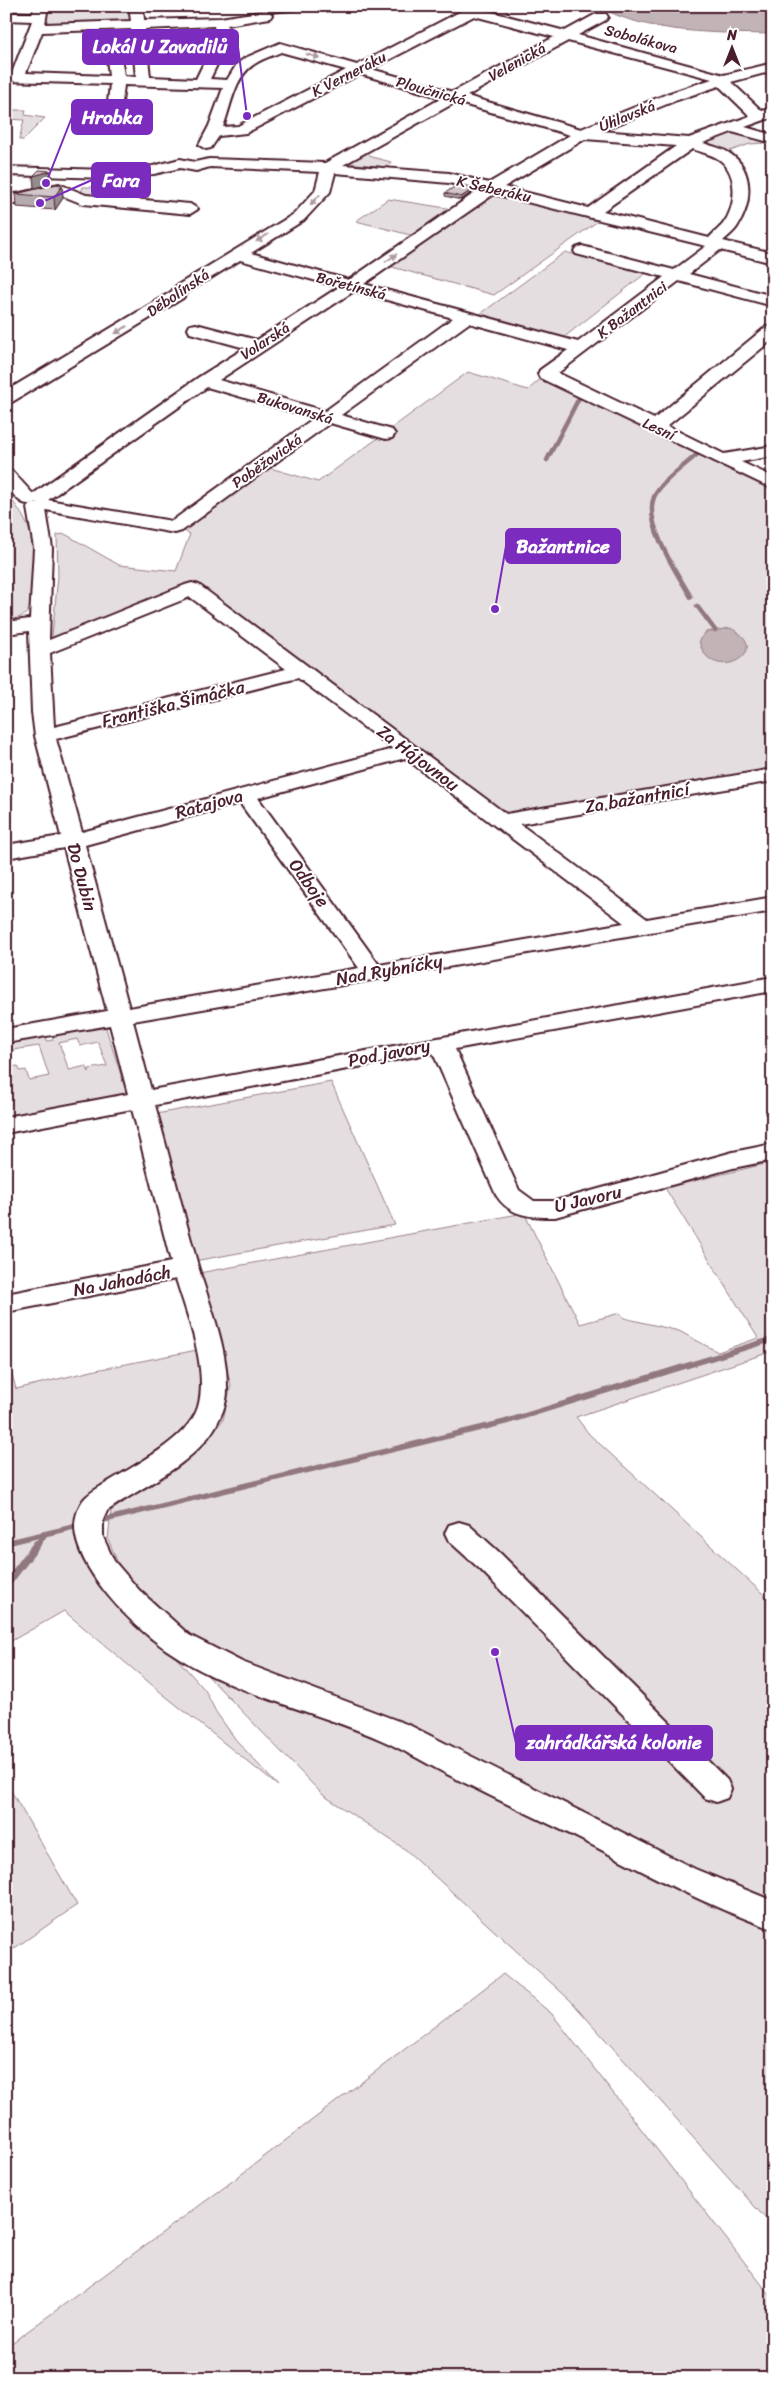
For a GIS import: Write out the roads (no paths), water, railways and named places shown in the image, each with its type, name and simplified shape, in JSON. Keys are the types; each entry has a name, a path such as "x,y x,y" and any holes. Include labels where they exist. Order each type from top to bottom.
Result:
{"street":[{"path":"136,6 143,81"},
{"path":"6,16 137,25 220,22 294,6"},
{"name":"Sobolákova","path":"477,9 565,36 717,76 766,114"},
{"name":"K Verneráku","path":"214,132 241,130 477,9"},
{"path":"203,159 232,84 242,66 280,47 279,28 272,10"},
{"path":"39,17 12,78 232,84"},
{"name":"Velenická","path":"329,168 452,97 601,17"},
{"path":"201,83 223,38 220,22"},
{"name":"Ploučnická","path":"280,47 582,134 690,143"},
{"path":"113,50 117,80 113,120"},
{"name":"Úhlavská","path":"492,188 582,134 672,97 722,80 773,67"},
{"path":"591,213 690,143 766,114"},
{"path":"731,127 756,136 773,139"},
{"name":"K Bažantnici","path":"546,374 713,248 716,240 730,226 740,205 741,181 734,166 724,156 690,143"},
{"name":"K Šeberáku","path":"6,171 88,175 154,170 180,163 196,167 203,159 426,175 492,188 773,258"},
{"name":"Děbolínská","path":"6,398 80,352 102,342 136,321 237,254 299,217 322,192 329,168"},
{"name":"Volarská","path":"38,502 205,381 351,285 492,188"},
{"path":"6,213 11,198 59,189 83,199 190,209"},
{"path":"582,251 773,301"},
{"name":"Bořetínská","path":"237,254 580,348"},
{"name":"Poběžovická","path":"38,502 175,527 466,317"},
{"path":"196,329 258,346"},
{"path":"655,427 773,330"},
{"name":"Lesní","path":"546,374 773,484"},
{"name":"Bukovanská","path":"205,381 386,434"},
{"path":"724,459 773,451"},
{"path":"6,475 38,502"},
{"name":"Do Dubin","path":"38,502 42,548 39,624 42,712 45,736 143,1100"},
{"name":"Za Hájovnou","path":"41,650 192,589 644,927"},
{"path":"6,628 39,624"},
{"name":"Františka Šimáčka","path":"45,736 300,671"},
{"name":"Ratajova","path":"6,852 73,841 409,751"},
{"name":"Za bažantnicí","path":"501,821 773,775"},
{"name":"Odboje","path":"245,795 373,972"},
{"name":"Nad Rybníčky","path":"6,1036 773,904"},
{"name":"Pod javory","path":"6,1125 773,984"},
{"name":"U Javoru","path":"440,1044 509,1195 530,1209 555,1210 733,1160 773,1152"},
{"name":"Na Jahodách","path":"6,1303 185,1268 143,1100"},
{"path":"185,1268 207,1343 215,1383 211,1408 199,1428 186,1443 95,1505 89,1524 95,1555 110,1578 129,1600 177,1642 248,1678 339,1710 398,1735 685,1879 730,1900 773,1915"},
{"path":"459,1533 492,1562 716,1789"}],"waterway":[{"path":"547,460 580,396"},
{"path":"691,597 657,534 652,508 654,497 662,485 701,451"},
{"path":"697,606 715,630"},
{"path":"96,1522 505,1422 773,1339"},
{"path":"6,1543 82,1525"},
{"path":"36,1546 45,1534"},
{"path":"6,1585 37,1544"}],"place":[{"name":"Lokál U Zavadilů","path":"247,116"},
{"name":"Hrobka","path":"46,183"},
{"name":"Fara","path":"40,203"},
{"name":"Bažantnice","path":"495,609"},
{"name":"zahrádkářská kolonie","path":"495,1652"}]}
